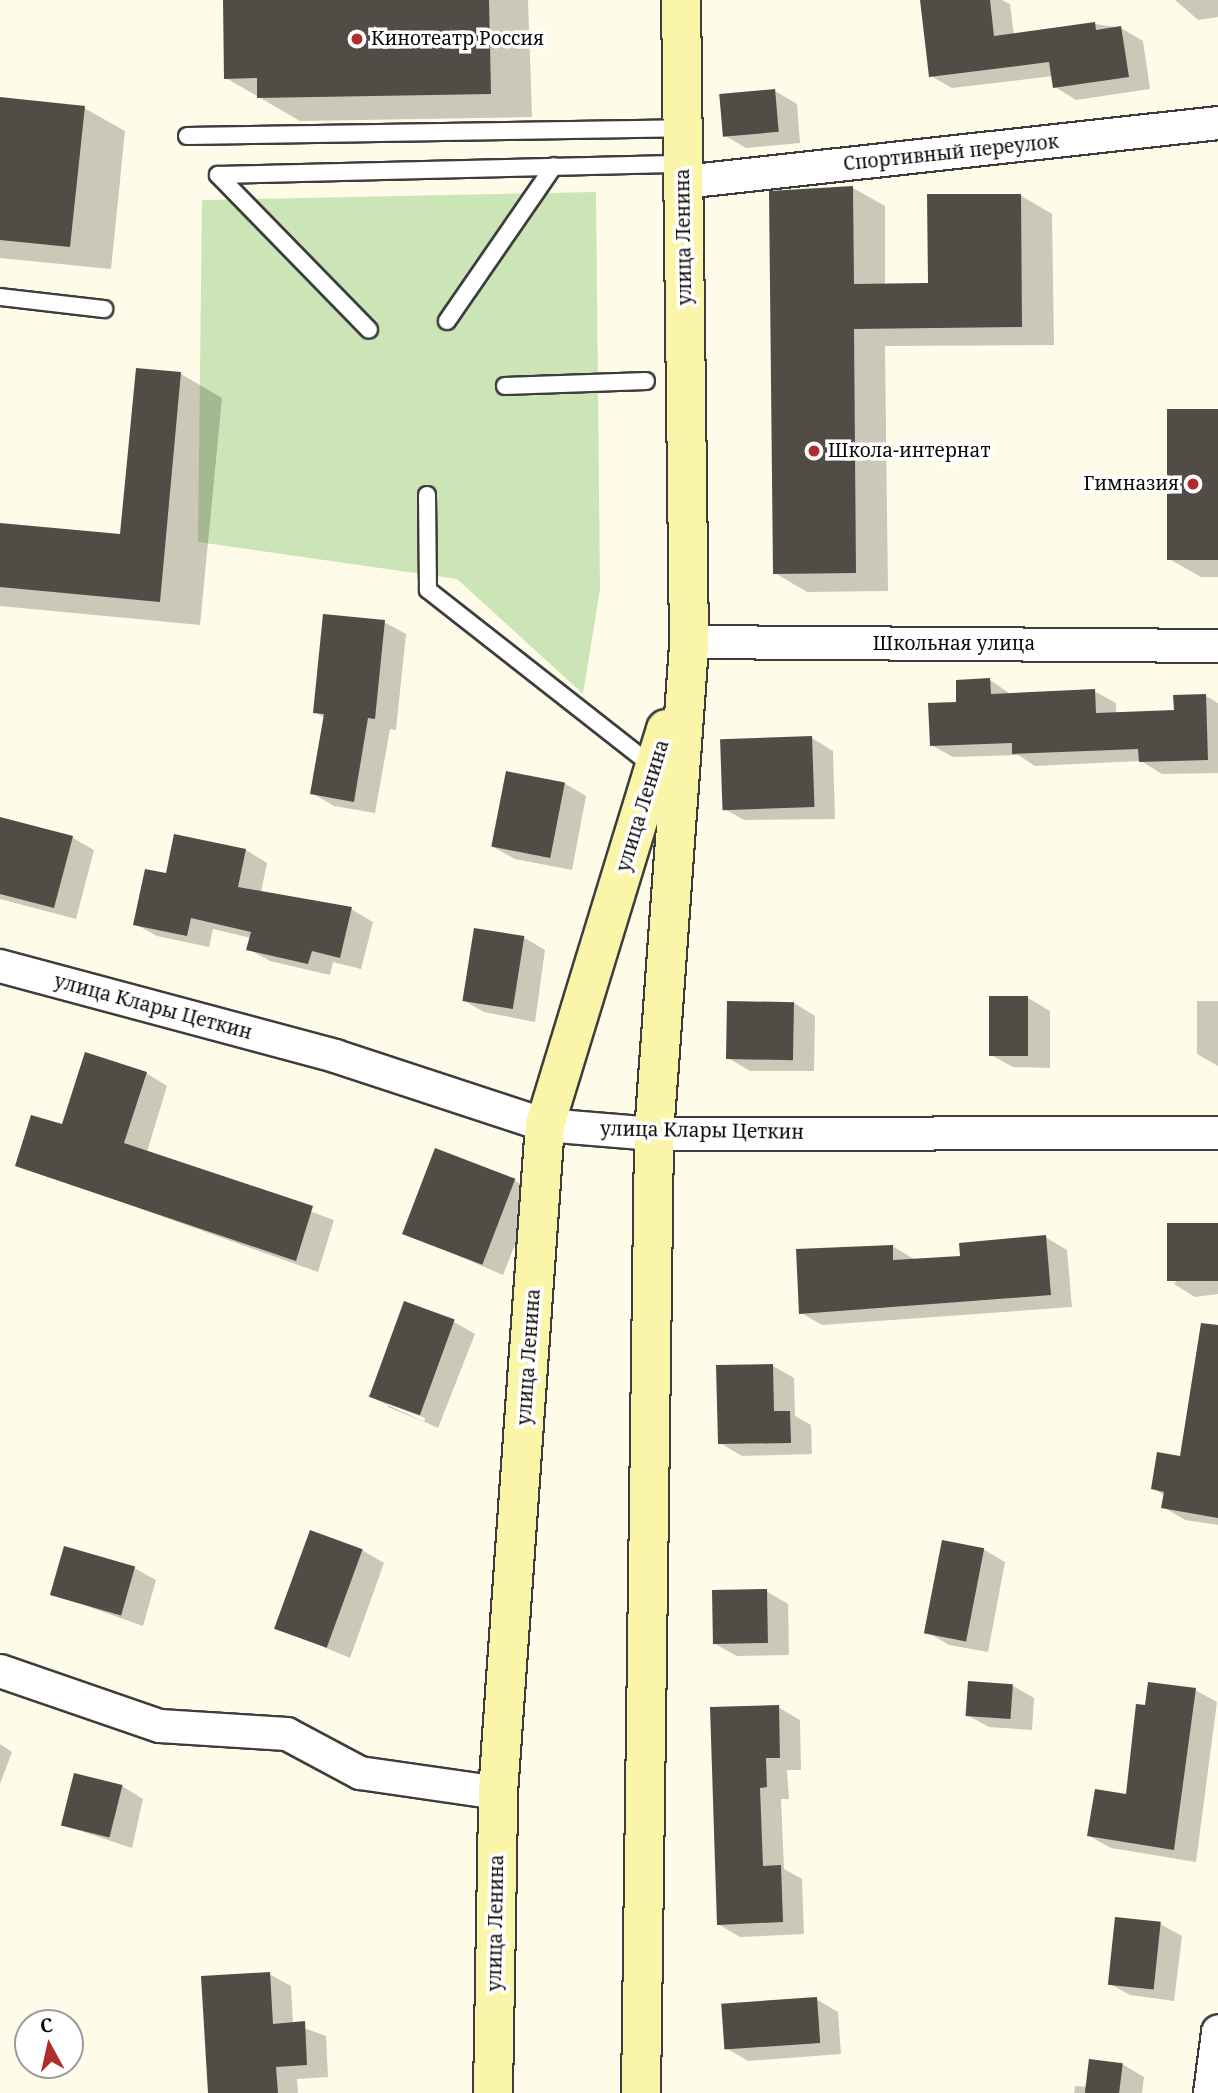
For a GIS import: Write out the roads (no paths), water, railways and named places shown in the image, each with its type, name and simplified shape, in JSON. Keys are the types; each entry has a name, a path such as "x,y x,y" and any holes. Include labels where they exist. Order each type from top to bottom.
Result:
{"main road":[{"name":"улица Ленина","path":"641,2093 654,1134 689,642 681,0"},
{"name":"улица Ленина","path":"493,2093 498,1793 545,1125 656,768 689,642"}],"street":[{"name":"Спортивный переулок","path":"683,158 1218,123"},
{"name":"Школьная улица","path":"689,642 1218,646"},
{"name":"улица Клары Цеткин","path":"0,966 335,1056 545,1125 654,1134 1218,1133"},
{"path":"0,1671 160,1726 287,1734 360,1773 498,1793"},
{"path":"1210,2093 1218,2032"}],"lane":[{"path":"187,136 683,158"},
{"path":"369,330 218,175 554,166 683,158"},
{"path":"447,321 554,166"},
{"path":"0,297 104,309"},
{"path":"505,386 646,381"},
{"path":"427,495 428,590 656,768"}],"place":[{"name":"Кинотеатр Россия","path":"357,39"},
{"name":"Школа-интернат","path":"814,451"},
{"name":"Гимназия","path":"1193,484"}]}
